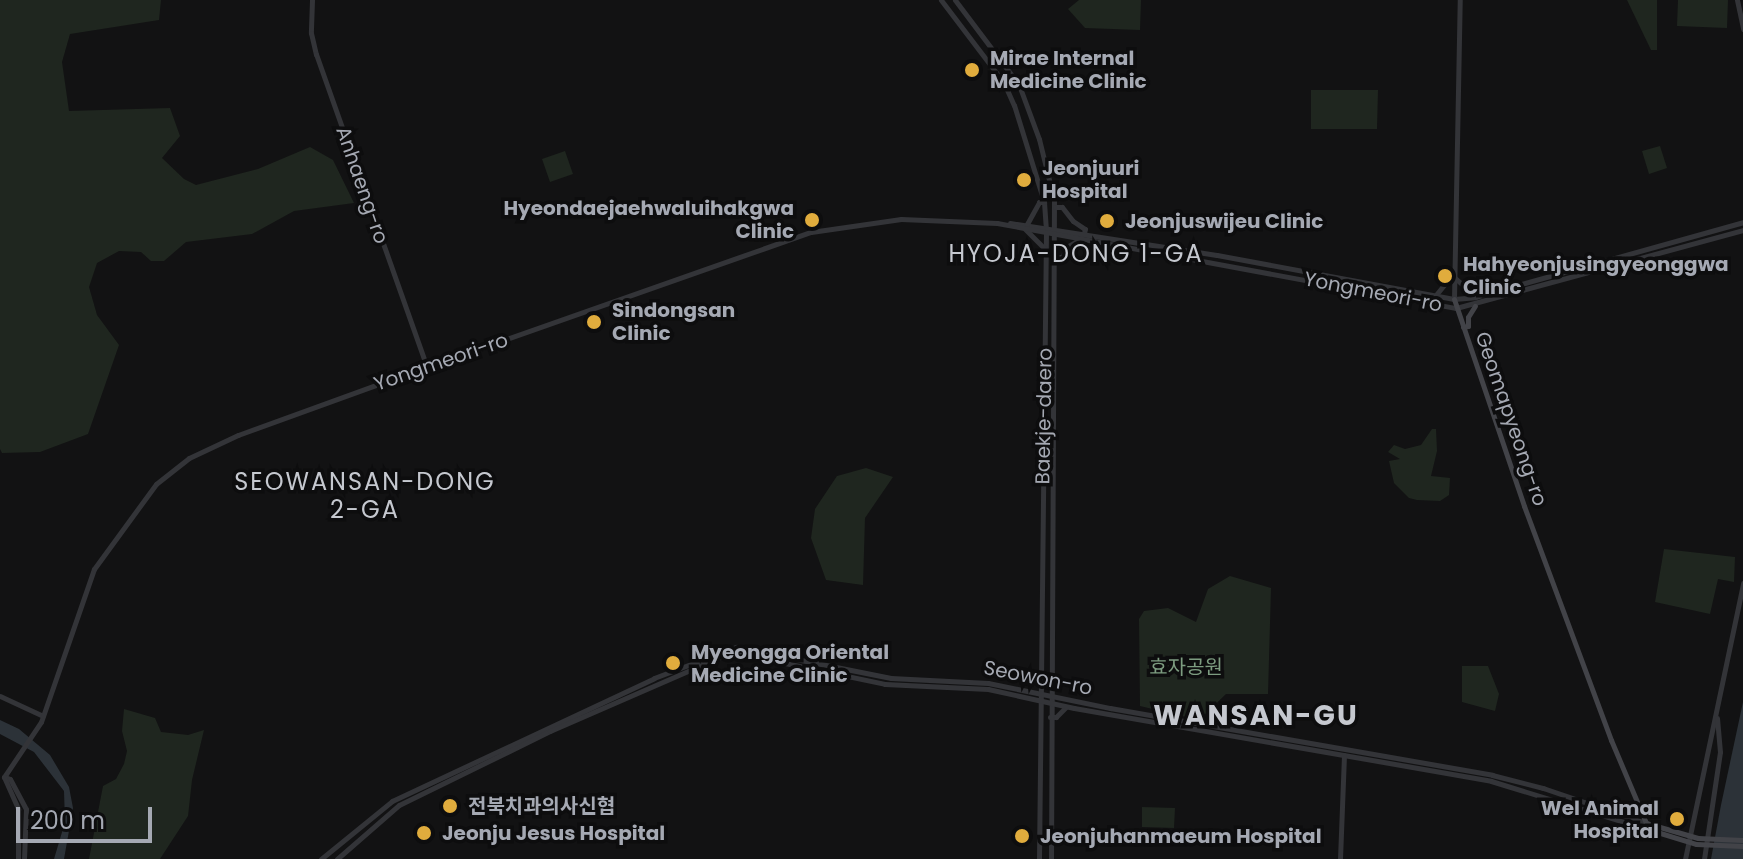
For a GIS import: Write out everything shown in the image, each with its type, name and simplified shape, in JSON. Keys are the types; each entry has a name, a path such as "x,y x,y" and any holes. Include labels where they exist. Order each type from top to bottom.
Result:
{"main road":[{"name":"Geomapyeong-ro","path":"1454,299 1524,506 1645,825"},
{"path":"1463,327 1468,326 1468,317 1475,306"},
{"name":"Seowon-ro","path":"1645,825 1694,841 1743,846"},
{"name":"Seowon-ro","path":"1694,841 1743,840"}],"street":[{"name":"Anhaeng-ro","path":"312,0 313,44 427,368"},
{"name":"Baekje-daero","path":"941,0 1010,95 1036,168 1044,202 1039,859"},
{"name":"Baekje-daero","path":"955,0 1019,85 1039,139 1055,207 1051,859"},
{"name":"Geomapyeong-ro","path":"1454,299 1460,0"},
{"path":"1737,0 1743,29"},
{"path":"1044,202 1039,202 1026,226 1046,250"},
{"path":"1055,207 1062,207 1085,229 1082,236 1065,248 1063,257 1057,257"},
{"name":"Yongmeori-ro","path":"4,777 41,722 94,569 156,484 189,458 238,435 811,232 901,219 1026,226 1456,308 1475,306 1743,230"},
{"name":"Yongmeori-ro","path":"1082,236 1454,299 1475,297 1743,222"},
{"path":"1635,260 1635,265 1641,263 1653,270"},
{"path":"1435,296 1449,279 1455,278 1475,297"},
{"path":"1685,859 1694,841 1715,716 1743,583"},
{"name":"Seowon-ro","path":"321,859 392,801 546,727 725,648 751,648 891,678 984,682 1040,697 1050,704 1518,786 1645,825"},
{"name":"Seowon-ro","path":"337,859 399,805 550,731 732,652 885,684 988,689 1050,696 1492,775 1645,825"},
{"path":"0,696 41,722"},
{"path":"1050,717 1056,717 1066,707"},
{"path":"1704,859 1720,752 1715,716"},
{"path":"1340,859 1344,755"},
{"path":"4,777 19,817 21,859"},
{"path":"4,777 14,786 26,809 21,859"},
{"path":"0,791 11,793"},
{"path":"1628,817 1637,807"}],"green space":[{"path":"0,0 161,0 159,20 70,34 62,62 69,111 170,108 180,136 162,158 184,179 196,185 258,169 310,147 333,160 354,203 294,211 252,234 186,242 164,261 151,261 141,252 119,251 97,263 89,287 97,315 119,345 88,434 40,452 2,453 0,449"},
{"path":"1079,0 1141,0 1140,30 1085,28 1068,9"},
{"path":"1627,0 1657,0 1657,50 1651,50"},
{"path":"1678,0 1728,0 1727,28 1677,26"},
{"path":"1311,90 1378,90 1377,129 1311,129"},
{"path":"1660,146 1667,168 1649,174 1642,151"},
{"path":"565,151 573,174 550,182 542,159"},
{"path":"1432,429 1436,429 1437,451 1431,476 1450,478 1449,495 1440,501 1409,498 1394,483 1389,461 1400,459 1388,452 1394,445 1405,449 1421,445"},
{"path":"866,468 893,477 865,518 863,585 826,580 811,538 815,509 837,476"},
{"path":"1664,549 1735,557 1734,582 1718,579 1710,614 1655,602"},
{"name":"효자공원","path":"1230,576 1271,588 1268,694 1226,694 1199,720 1140,706 1139,619 1144,611 1168,608 1196,622 1208,589"},
{"path":"1462,666 1488,666 1499,694 1495,711 1462,702"},
{"path":"124,709 155,718 161,732 188,735 204,730 192,780 188,816 160,859 89,859 103,786 116,779 124,764 127,751 122,731"},
{"path":"1142,807 1175,808 1174,828 1142,827"}],"shaded area":[{"path":"1743,702 1743,859 1711,859 1721,805"},
{"path":"0,720 19,729 50,755 69,787 73,808 64,859 54,859 65,822 64,791 34,752 0,734"}],"place":[{"name":"Mirae Internal Medicine Clinic","path":"972,70"},
{"name":"Jeonjuuri Hospital","path":"1024,180"},
{"name":"Hyeondaejaehwaluihakgwa Clinic","path":"812,220"},
{"name":"Jeonjuswijeu Clinic","path":"1107,221"},
{"name":"Hahyeonjusingyeonggwa Clinic","path":"1445,276"},
{"name":"Sindongsan Clinic","path":"594,322"},
{"name":"Myeongga Oriental Medicine Clinic","path":"673,663"},
{"name":"전북치과의사신협","path":"450,806"},
{"name":"Wel Animal Hospital","path":"1677,819"},
{"name":"Jeonju Jesus Hospital","path":"424,833"},
{"name":"Jeonjuhanmaeum Hospital","path":"1022,836"}],"district":[{"name":"HYOJA-DONG 1-GA","path":"1076,254"},
{"name":"SEOWANSAN-DONG 2-GA","path":"365,496"},
{"name":"WANSAN-GU","path":"1256,716"}]}
